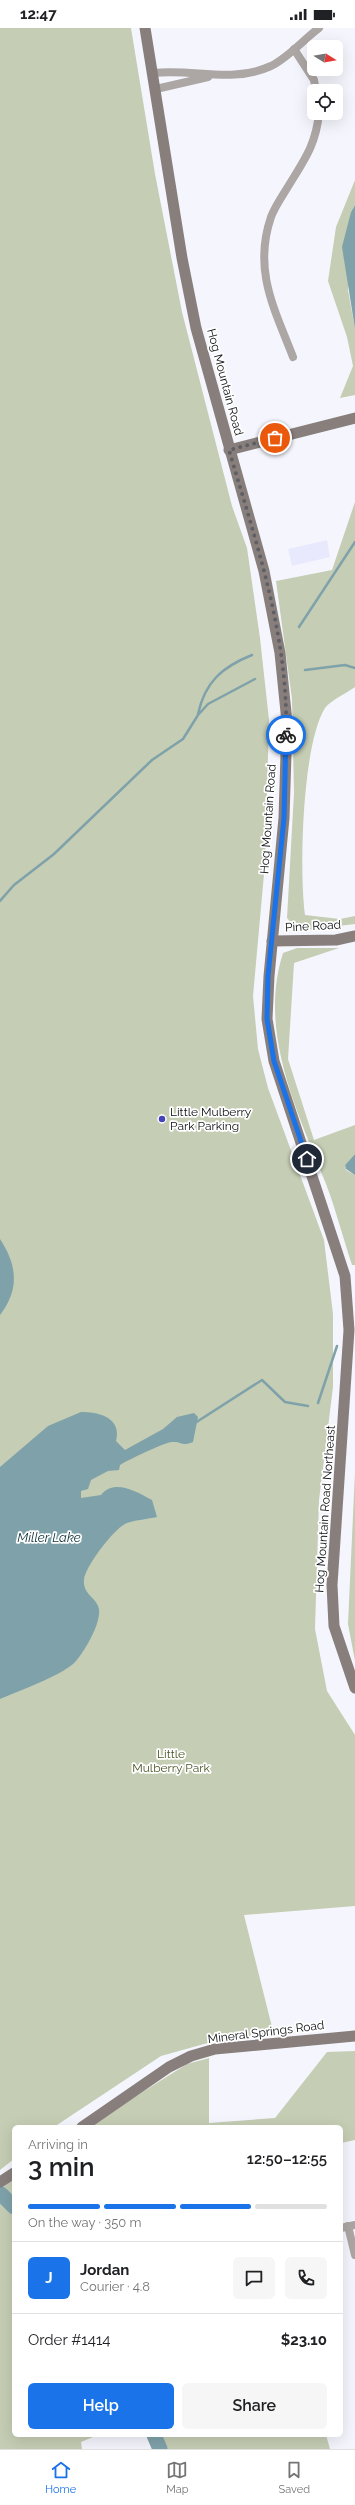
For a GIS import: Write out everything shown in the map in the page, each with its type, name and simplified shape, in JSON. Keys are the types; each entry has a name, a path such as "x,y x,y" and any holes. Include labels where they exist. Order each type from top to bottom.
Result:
{"street":[{"name":"Hog Mountain Road","path":"145,28 154,73 184,270 196,328 273,610 280,653 286,722 284,818 272,941 267,1019 274,1061 345,1276 349,1330 348,1352"},
{"path":"156,90 211,76 249,74 272,65 294,50 319,28"},
{"path":"294,50 314,80 315,84"},
{"path":"154,73 184,71 211,76"},
{"path":"292,357 269,295 263,270 264,243 271,215 312,150 318,120"},
{"path":"229,450 355,418"},
{"name":"Pine Road","path":"272,941 336,940 355,936"},
{"name":"Hog Mountain Road Northeast","path":"348,1352 332,1585 334,1626 355,1688"},
{"name":"Mineral Springs Road","path":"85,2125 169,2067 190,2056 215,2049 355,2036"},
{"path":"0,2182 12,2174"},
{"path":"348,2226 355,2255"}],"shaded area":[{"path":"327,540 330,557 292,566 288,549"}],"green space":[{"name":"Little Mulberry Park","path":"0,28 131,28 155,174 182,312 232,506 247,548 260,638 269,720 265,863 253,996 258,1049 268,1088 324,1240 333,1314 333,1387 319,1500 315,1629 327,1691 355,1735 355,1906 244,1915 274,2035 229,2037 161,2056 57,2125 12,2125 12,2161 0,2170"},
{"path":"355,180 355,205 351,212 348,290 355,329 355,395 340,398 353,366 347,337 328,281 336,227"},
{"path":"355,502 355,687 335,699 325,708 317,726 311,750 307,778 304,809 302,869 305,915 340,919 355,916 355,924 298,931 287,918 294,793 292,699 276,581 332,570"},
{"path":"297,948 339,948 294,963 288,1059 314,1140 355,1125 355,1154 345,1165 346,1170 355,1175 355,1265 352,1265 330,1194 293,1099 284,1070 278,1041 275,1012 276,983 283,953"},
{"path":"355,1472 355,1661 348,1624"},
{"path":"355,2051 355,2140 343,2143 343,2125 90,2125 187,2064 209,2058 209,2123 275,2118 327,2052"},
{"path":"12,2180 12,2437 93,2437 81,2442 82,2449 0,2449 0,2189"},
{"path":"147,2437 327,2437 330,2449 152,2449"}],"water":[{"path":"355,205 355,329 342,247 351,212"},
{"path":"355,1154 355,1175 346,1169 345,1165"},
{"path":"0,1239 10,1258 14,1277 11,1296 0,1315"},
{"name":"Miller Lake","path":"81,1412 102,1415 113,1422 117,1433 116,1441 125,1450 163,1429 177,1417 194,1413 198,1417 193,1442 184,1444 172,1442 154,1448 120,1465 119,1470 108,1471 91,1480 88,1489 81,1491 81,1498 101,1495 112,1487 133,1490 152,1500 157,1517 127,1523 122,1526 101,1548 85,1574 85,1589 98,1606 99,1612 93,1635 76,1661 62,1672 0,1699 0,1467 48,1426"}],"waterway":[{"path":"299,627 355,542"},
{"path":"198,714 205,693 216,677 232,665 252,655"},
{"path":"305,670 345,665 355,668"},
{"path":"0,901 14,885 54,854 152,760 183,739 198,715 208,704 255,679"},
{"path":"318,1403 337,1346"},
{"path":"195,1423 262,1380 285,1402 308,1406"},
{"path":"1,2194 12,2205"},
{"path":"155,2437 160,2449"}],"way so far":[{"path":"275,438 229,450 264,571 273,610 280,653 286,735"}],"place":[{"name":"Little Mulberry Park Parking","path":"162,1119"}],"route":[{"path":"286,735 284,818 268,976 267,1019 274,1061 307,1159"}]}
